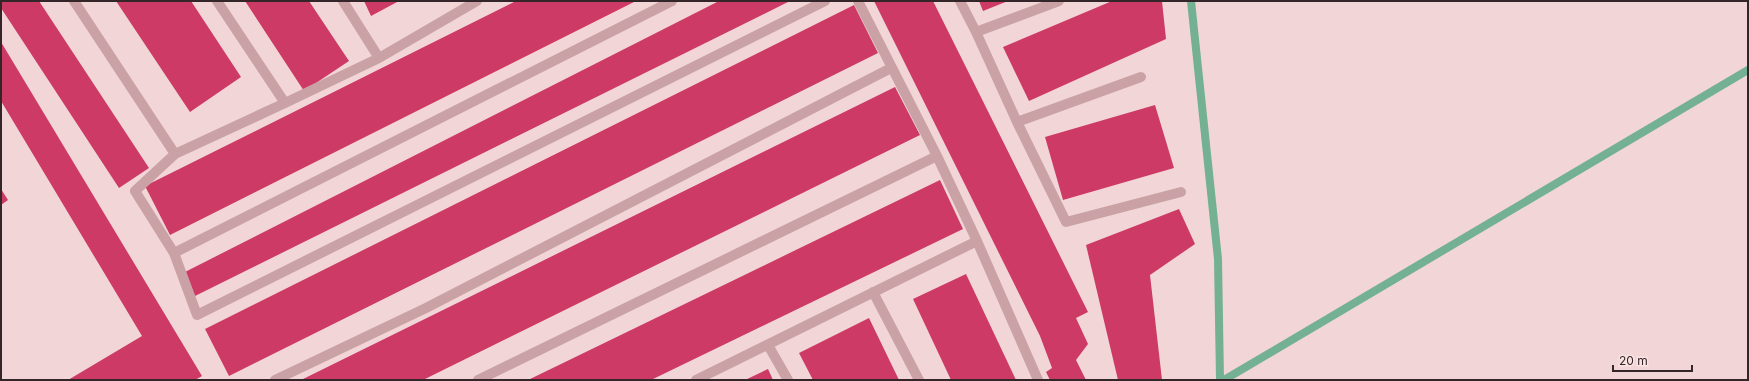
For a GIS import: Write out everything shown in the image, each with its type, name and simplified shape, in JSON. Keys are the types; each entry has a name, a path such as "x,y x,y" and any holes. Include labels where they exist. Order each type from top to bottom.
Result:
{"lane":[{"path":"74,1 175,154"},
{"path":"218,1 285,103"},
{"path":"343,1 379,58"},
{"path":"477,1 379,58 175,154 136,191 174,253 197,315 825,1"},
{"path":"174,253 672,1"},
{"path":"858,1 937,156 977,241 1038,380"},
{"path":"960,1 1066,222 1181,192"},
{"path":"976,32 1060,1"},
{"path":"275,380 426,308 891,68"},
{"path":"1017,122 1141,77"},
{"path":"478,380 937,156"},
{"path":"696,380 977,241"},
{"path":"873,292 918,380"},
{"path":"768,344 788,380"}],"building":[{"path":"1,1 39,1 149,168 119,188 1,8"},
{"path":"116,1 191,1 241,77 190,112"},
{"path":"245,1 309,1 349,61 304,91"},
{"path":"364,1 399,1 371,16"},
{"path":"516,1 636,1 170,235 145,186"},
{"path":"719,1 790,1 195,296 185,272"},
{"path":"874,1 933,1 1088,312 1076,318 1088,344 1076,360 1086,380 1050,380 1046,372 1052,368 1040,336"},
{"path":"979,1 1008,1 983,11"},
{"path":"1112,1 1162,1 1166,39 1029,101 1003,47"},
{"path":"854,5 878,53 229,376 205,329"},
{"path":"1,42 202,376 195,380 68,380 142,336 1,101"},
{"path":"895,87 920,135 423,380 301,380"},
{"path":"1155,105 1174,168 1063,200 1045,137"},
{"path":"940,180 963,229 651,380 528,380"},
{"path":"1,189 8,200 1,205"},
{"path":"1179,209 1195,244 1150,275 1162,380 1118,380 1086,245"},
{"path":"966,274 1016,380 951,380 913,299"},
{"path":"869,318 899,380 813,380 799,353"},
{"path":"768,369 773,380 745,380"}],"waterway":[{"path":"1191,1 1218,259 1220,380"},
{"path":"1224,380 1748,70"}]}
